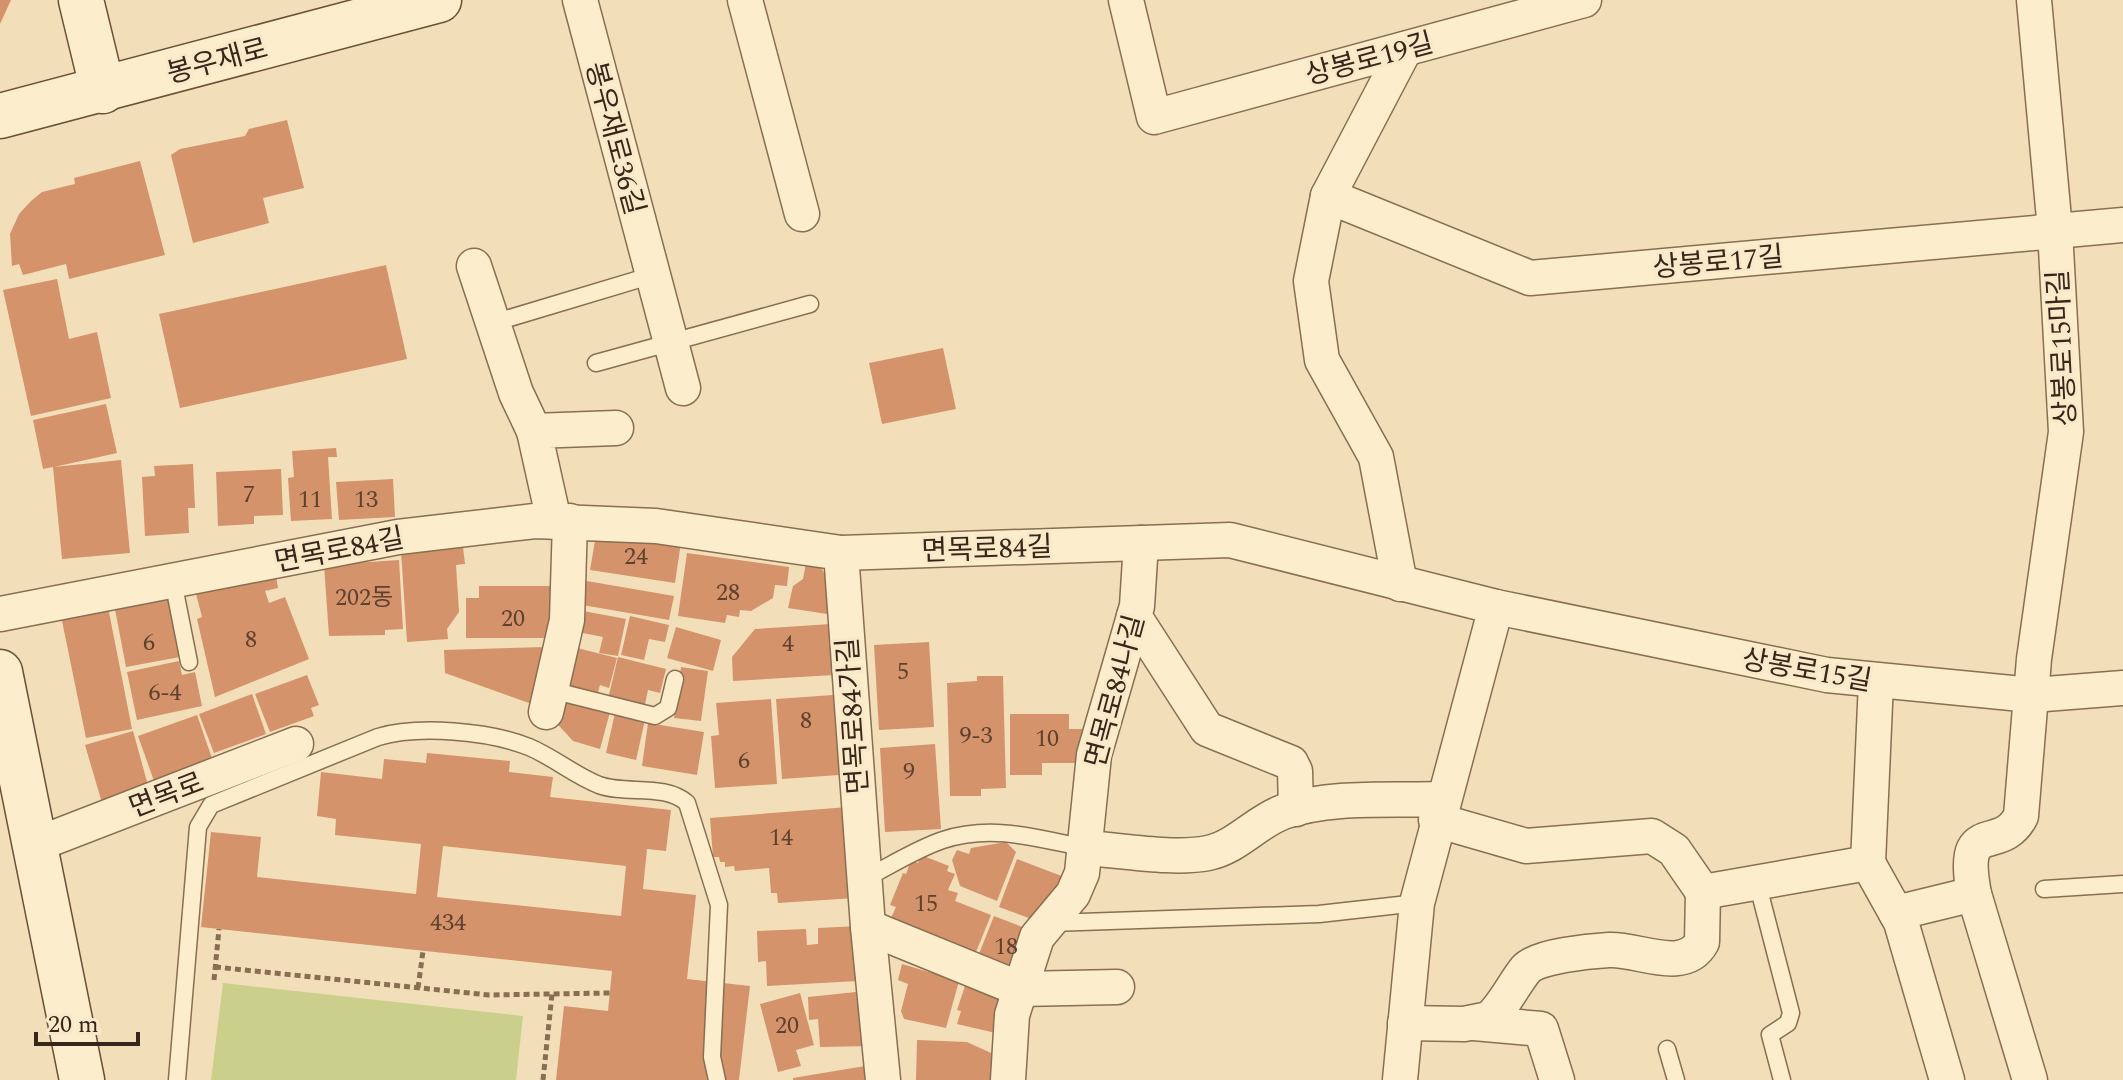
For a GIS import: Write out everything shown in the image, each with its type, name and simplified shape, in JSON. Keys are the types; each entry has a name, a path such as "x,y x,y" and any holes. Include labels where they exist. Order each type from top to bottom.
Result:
{"street":[{"path":"81,0 103,91"},
{"name":"봉우재로36길","path":"580,0 683,388"},
{"path":"745,0 802,214"},
{"name":"상봉로19길","path":"1126,0 1154,117 1584,0"},
{"name":"상봉로15마길","path":"1974,894 1969,863 1973,849 2014,827 2021,816 2032,695 2066,432 2055,230 2034,0"},
{"name":"봉우재로","path":"0,116 435,1"},
{"path":"1400,584 1376,457 1322,360 1311,281 1328,196 1405,49"},
{"name":"상봉로17길","path":"1328,196 1530,278 2123,225"},
{"path":"474,266 516,393 534,431 562,521 567,620 549,701"},
{"path":"534,431 616,428"},
{"name":"면목로84길","path":"0,614 398,537 562,521 656,526 841,553 1230,540 1255,543 1400,584 1496,607"},
{"name":"면목로84나길","path":"1008,1080 1010,1030 1037,937 1077,888 1085,848 1094,755 1134,616 1141,543"},
{"name":"면목로84가길","path":"841,553 864,879 883,1080"},
{"path":"1397,1079 1417,903 1439,810 1496,607"},
{"name":"상봉로15길","path":"1496,607 1827,675 1876,682 2032,695 2123,688"},
{"path":"1134,616 1207,729 1291,763 1295,771 1296,809"},
{"path":"1876,682 1868,863 1896,913 1947,1080"},
{"path":"2,693 82,1080"},
{"name":"면목로","path":"35,845 296,744"},
{"path":"1085,848 1209,853 1233,843 1270,818 1296,809 1348,802 1439,810 1526,846 1652,836 1674,850 1703,892 1702,942 1698,950 1679,958 1608,950 1541,960 1527,968 1495,1014 1474,1023"},
{"path":"1703,892 1868,863"},
{"path":"1896,913 1974,894 2030,1080"},
{"path":"868,927 1020,989 1117,987"},
{"path":"1405,1023 1474,1023 1541,1029 1557,1080"}],"lane":[{"path":"493,323 653,275"},
{"path":"596,363 810,304"},
{"path":"173,581 189,662"},
{"path":"549,701 655,716 668,708 675,679"},
{"path":"177,1080 198,827 203,812 211,805 364,742 405,731 497,737 529,747 600,785 673,795 687,803 718,897 712,1057 717,1080"},
{"path":"864,879 941,840 984,832 1020,834 1085,848"},
{"path":"1757,882 1791,1013 1791,1020 1770,1035 1782,1080"},
{"path":"2044,889 2123,884"},
{"path":"1046,923 1319,914 1417,903"},
{"path":"1667,1049 1676,1080"}],"path":[{"path":"418,988 423,951"},
{"path":"215,967 489,995 610,993"},
{"path":"543,1080 552,994"}],"green space":[{"path":"223,983 523,1016 516,1080 211,1080"}],"building":[{"path":"0,0 11,0 0,24"},
{"path":"287,120 304,188 263,198 269,223 193,243 171,155 180,149 245,136 249,129"},
{"path":"140,161 165,255 69,279 66,264 23,275 19,264 12,266 10,234 19,214 31,201 42,192 75,184 74,178"},
{"path":"386,265 407,359 180,408 159,314"},
{"path":"57,279 69,339 97,332 111,398 31,416 3,290"},
{"path":"943,348 956,409 882,424 869,363"},
{"path":"106,404 117,453 54,467 121,460 130,553 62,559 53,467 43,469 33,420"},
{"path":"336,448 337,457 328,457 332,519 291,521 288,478 294,477 292,451"},
{"path":"193,464 195,508 188,508 189,533 145,536 142,477 155,476 154,466"},
{"path":"281,469 283,515 254,516 254,524 218,526 216,472"},
{"path":"393,479 395,517 339,520 336,482"},
{"path":"597,529 681,542 675,583 590,570"},
{"path":"463,547 465,564 456,565 459,612 447,629 448,639 407,642 401,551"},
{"path":"687,553 789,567 787,586 775,585 773,598 751,611 740,610 739,617 727,615 725,623 678,616"},
{"path":"399,560 403,629 385,630 385,635 329,636 324,565"},
{"path":"806,563 820,566 833,588 827,614 788,608 793,586 803,579"},
{"path":"275,569 278,588 265,591 269,603 285,597 309,659 215,697 197,619 202,617 194,586"},
{"path":"581,580 674,596 669,620 577,604"},
{"path":"479,586 559,586 560,638 466,638 466,598 479,598"},
{"path":"168,593 180,657 126,667 114,604"},
{"path":"108,607 132,729 86,738 61,616"},
{"path":"578,610 626,619 618,656 599,653 603,637 573,631"},
{"path":"630,616 669,625 665,642 649,639 644,660 621,655"},
{"path":"831,624 834,675 733,681 732,657 755,629"},
{"path":"676,627 721,640 713,671 667,658"},
{"path":"929,642 934,727 879,730 874,645"},
{"path":"569,646 617,658 609,688 600,685 597,696 559,686"},
{"path":"546,647 540,707 445,673 444,650"},
{"path":"618,657 666,669 660,693 648,690 644,709 608,699"},
{"path":"179,661 182,675 195,672 202,706 137,720 127,672"},
{"path":"681,667 708,671 701,721 674,718"},
{"path":"307,675 319,705 311,708 314,716 270,732 255,694"},
{"path":"977,676 1003,676 1006,788 981,789 981,796 950,796 947,683 977,681"},
{"path":"252,694 266,734 214,753 199,714"},
{"path":"833,695 839,775 782,779 776,699"},
{"path":"556,697 610,712 600,749 573,741 550,716"},
{"path":"771,699 777,784 715,788 711,736 719,735 716,703"},
{"path":"615,713 645,720 636,760 606,753"},
{"path":"1010,714 1069,714 1069,729 1084,729 1084,763 1042,763 1042,775 1010,775"},
{"path":"197,715 213,761 154,781 138,736"},
{"path":"648,723 704,732 697,775 642,766"},
{"path":"133,731 149,789 102,803 85,745"},
{"path":"935,744 941,829 885,832 880,748"},
{"path":"427,753 510,761 509,772 553,777 550,797 671,810 666,851 647,849 643,889 696,895 687,979 750,986 739,1080 556,1080 564,1006 608,1011 612,971 201,927 211,832 261,837 257,877 416,894 421,844 335,835 336,819 317,816 321,772 382,779 384,759 426,763","holes":["443,846 626,866 621,916 437,897"]},
{"path":"848,807 855,898 778,903 777,893 771,893 769,868 735,871 734,866 725,867 725,862 720,862 719,857 713,857 710,818"},
{"path":"1006,842 1016,852 997,901 960,886 952,860 957,850 969,854 971,848"},
{"path":"921,855 949,866 947,871 955,874 948,890 958,893 955,901 991,915 976,952 891,918 896,907 890,905 903,873 906,874 911,860 918,863"},
{"path":"1017,859 1072,880 1034,920 999,907"},
{"path":"994,916 1035,932 1018,976 977,959"},
{"path":"859,926 858,981 767,986 766,961 758,962 757,931 806,929 807,945 818,944 818,928"},
{"path":"902,964 959,981 946,1028 904,1019 901,1011 908,984 898,980"},
{"path":"982,979 1015,991 1000,1034 957,1024 961,1011 957,1010 965,986 979,990"},
{"path":"856,992 857,1002 868,1002 872,1046 820,1047 818,1019 809,1020 808,997"},
{"path":"800,993 814,1045 796,1050 801,1066 778,1072 760,1004"},
{"path":"917,1040 967,1042 1002,1058 1001,1080 916,1080"},
{"path":"865,1066 867,1080 793,1080 793,1078"}]}
